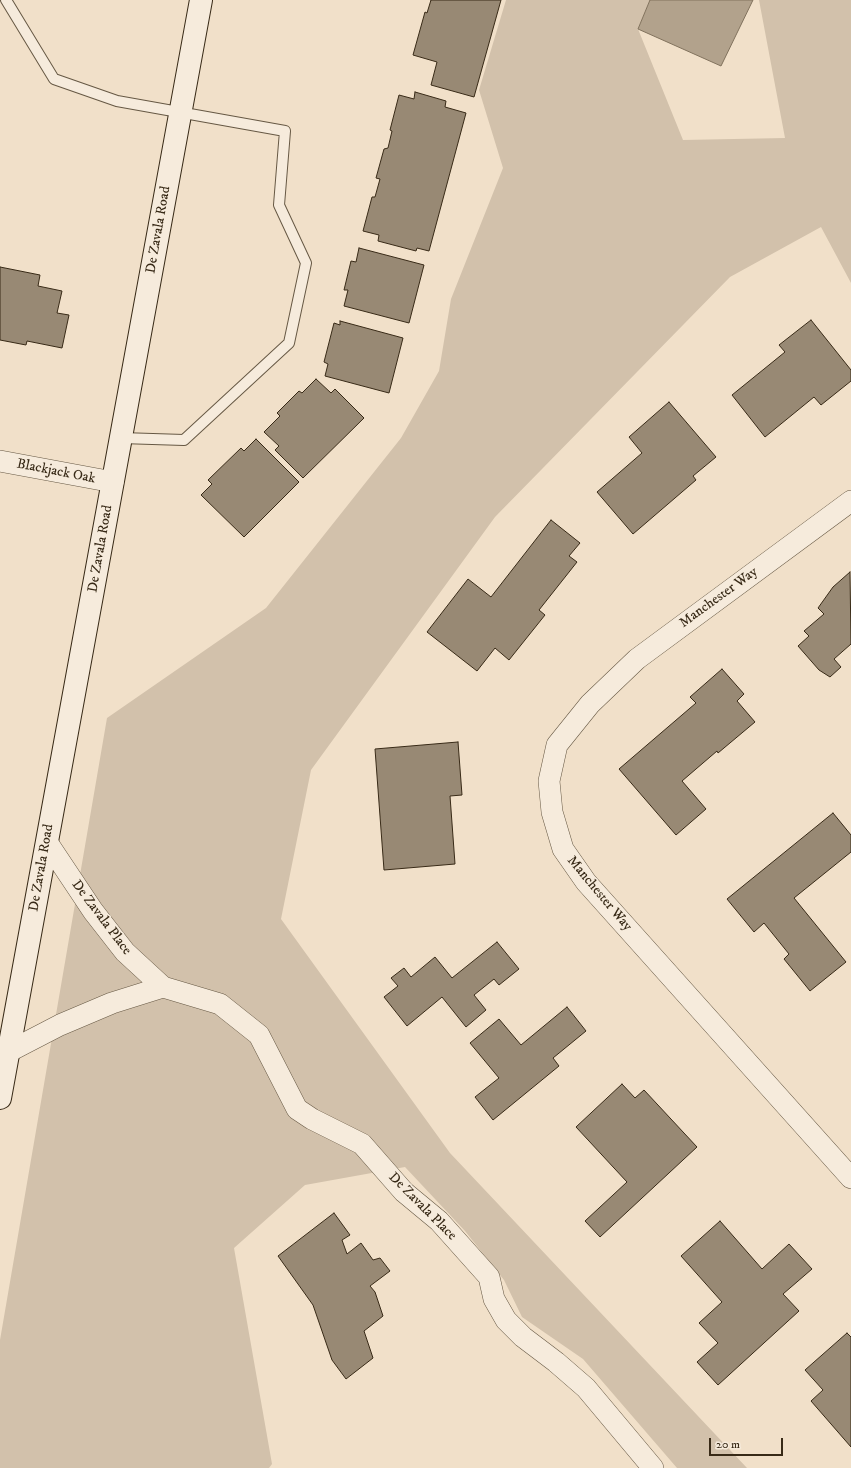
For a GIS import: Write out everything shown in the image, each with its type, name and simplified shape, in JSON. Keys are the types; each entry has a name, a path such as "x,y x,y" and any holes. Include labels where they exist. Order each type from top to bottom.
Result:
{"main road":[{"name":"De Zavala Road","path":"0,1098 201,0"}],"street":[{"name":"Blackjack Oak","path":"0,461 113,482"},
{"name":"Manchester Way","path":"851,501 636,659 590,704 557,745 549,781 552,812 563,849 586,882 851,1178"},
{"name":"De Zavala Place","path":"47,842 93,912 125,952 163,987 220,1004 259,1035 297,1109 312,1119 362,1144 404,1192 439,1221 489,1277 494,1299 506,1320 523,1337 556,1362 586,1388 653,1468"},
{"path":"8,1052 60,1025 112,1003 163,987"}],"lane":[{"path":"6,0 54,79 117,101 285,131 279,205 306,263 289,343 184,440 121,438"}],"shaded area":[{"path":"506,0 650,0 638,29 683,140 785,138 759,0 851,0 851,283 821,227 730,277 495,517 311,770 281,919 450,1153 747,1468 677,1468 583,1359 522,1317 504,1280 465,1231 405,1167 305,1185 234,1248 272,1464 269,1468 0,1468 0,1340 107,718 266,608 401,438 439,371 451,299 503,168 479,90"},
{"path":"650,0 753,0 721,66 638,29"}],"building":[{"path":"431,0 501,0 474,97 431,85 437,62 413,55 425,12 427,13"},
{"path":"415,92 446,101 445,107 466,113 429,251 417,248 416,251 378,241 379,235 363,231 372,197 375,197 380,179 376,178 384,149 388,148 392,131 390,130 399,95 414,99"},
{"path":"359,248 424,265 409,323 344,306 348,290 344,290 351,261 356,262"},
{"path":"0,267 40,275 38,286 62,291 57,313 69,315 62,348 27,341 26,345 0,340"},
{"path":"811,320 851,370 851,381 821,405 814,397 765,437 732,395 785,352 779,345"},
{"path":"340,321 403,338 389,393 325,376 328,364 324,362 334,323 340,325"},
{"path":"316,379 331,393 335,389 364,418 303,478 275,450 279,446 264,432 280,416 277,413 299,391 302,393"},
{"path":"669,402 716,457 693,476 696,480 633,534 597,492 642,453 629,437"},
{"path":"256,439 299,482 244,537 201,495 212,484 208,480 241,448 244,451"},
{"path":"551,520 580,543 569,556 577,562 539,610 545,615 509,660 495,648 477,671 427,632 468,579 491,597"},
{"path":"850,572 851,644 834,659 841,667 830,677 819,670 798,646 809,636 804,631 824,614 818,608 833,587"},
{"path":"722,669 744,694 737,701 755,722 718,753 717,751 682,781 706,809 676,835 619,769 696,703 690,697"},
{"path":"458,742 462,795 450,796 455,864 384,870 375,749"},
{"path":"833,813 851,835 851,852 794,898 846,962 810,991 784,959 789,954 764,923 754,932 727,899"},
{"path":"497,942 519,969 499,985 494,979 474,995 486,1010 466,1027 442,997 407,1026 384,997 398,986 391,978 404,968 411,977 435,957 452,978"},
{"path":"567,1007 586,1031 553,1058 559,1066 493,1120 475,1097 499,1078 470,1043 499,1019 521,1045"},
{"path":"622,1084 635,1098 644,1090 697,1147 600,1237 585,1221 627,1182 576,1127"},
{"path":"334,1213 350,1235 342,1240 347,1254 361,1243 373,1260 380,1258 390,1271 370,1286 375,1292 383,1316 364,1331 373,1358 346,1379 332,1360 313,1305 278,1256"},
{"path":"720,1221 762,1269 789,1244 812,1269 783,1294 799,1311 718,1385 697,1362 718,1343 699,1323 722,1302 681,1256"},
{"path":"847,1333 851,1337 851,1447 811,1401 823,1390 805,1370"}]}
